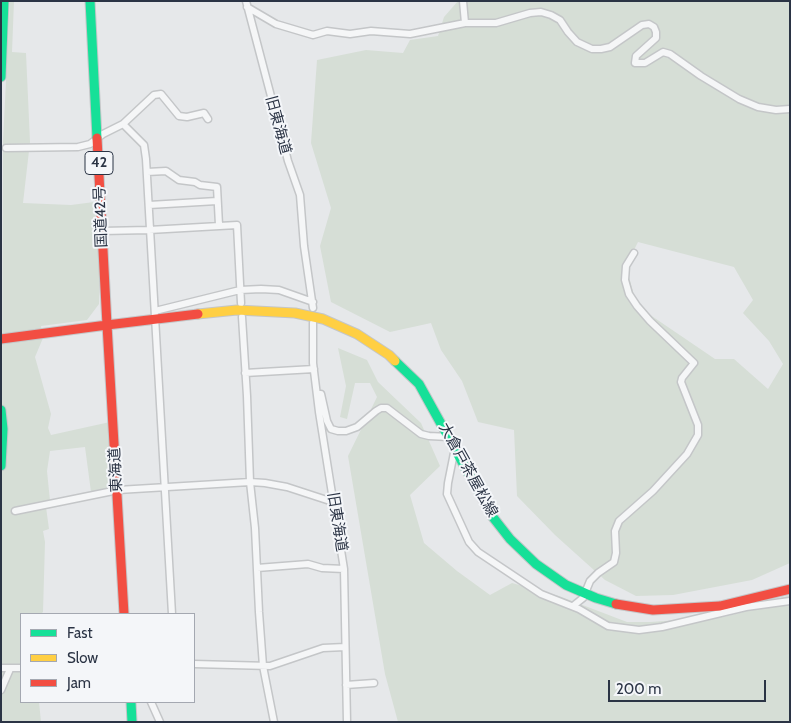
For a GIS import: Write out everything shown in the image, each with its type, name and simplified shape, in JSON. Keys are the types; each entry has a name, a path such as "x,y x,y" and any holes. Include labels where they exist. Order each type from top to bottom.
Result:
{"main road":[{"path":"1,77 4,1"},
{"name":"国道42号","path":"90,1 107,325"},
{"name":"大倉戸茶屋松線","path":"107,325 156,315 237,310 295,313 323,319 357,334 389,355 419,384 492,516 510,540 536,564 566,585 620,606 653,610 720,606 790,589"},
{"path":"1,340 107,325"},
{"name":"東海道","path":"107,325 124,613"},
{"path":"1,410 3,429 1,466"},
{"path":"130,703 132,722"}],"street":[{"path":"462,1 465,23"},
{"path":"246,4 276,24 313,35 327,32 350,34 371,31 410,34 465,23 496,23 530,13 541,12 560,20 577,42 592,49 610,46 642,25 649,24 654,27 656,38 636,56 635,63 645,63 663,52 670,54 739,99 758,107 776,110 790,109"},
{"name":"旧東海道","path":"240,290 279,290 313,305 304,246 300,195 272,106 246,4"},
{"path":"6,148 78,147 90,144 98,137 123,124 154,96 161,94 179,116 187,117 204,113 208,119"},
{"path":"123,124 144,145 147,172 172,613"},
{"path":"147,172 166,171 179,180 217,187 218,225"},
{"path":"149,205 218,201"},
{"path":"102,231 237,224 241,303"},
{"path":"573,606 580,602 590,581 614,562 616,553 615,531 619,521 653,491 688,454 698,436 698,425 681,382 694,363 650,321 629,294 626,266 634,253"},
{"path":"156,315 240,290"},
{"path":"242,317 250,482 263,666 274,722"},
{"name":"旧東海道","path":"313,323 314,369 317,394 344,569 347,722"},
{"path":"245,373 314,369"},
{"path":"317,394 321,394 327,421 332,428 338,431 346,431 357,427 376,411 381,408 387,408 421,434 449,437"},
{"path":"455,448 448,483 448,494 469,542 478,552 541,594 573,606 608,626 639,630 662,627 746,607 790,600"},
{"path":"15,511 118,490 250,482 287,487 333,502"},
{"path":"257,568 308,564 322,568 344,569"},
{"path":"195,664 263,666 281,663 323,648 345,647"},
{"path":"1,668 20,668"},
{"path":"1,690 10,669"},
{"path":"346,685 374,684"},
{"path":"151,703 160,722"}],"shaded area":[{"path":"10,1 14,1 12,52 26,53 30,142 23,203 71,205 94,202 100,270 99,304 87,320 41,326 43,338 35,357 51,414 48,428 51,435 110,422 115,488 91,492 85,447 50,451 47,471 50,501 46,507 49,529 43,531 45,542 43,612 20,613 20,703 39,703 41,722 1,722 3,141"},
{"path":"458,1 790,1 790,563 752,580 673,595 636,596 605,580 555,535 517,496 514,430 478,422 462,381 441,350 431,323 390,332 331,302 320,246 331,208 311,143 317,60 366,50 403,53 410,40 438,36 444,17","holes":["638,242 734,267 753,300 743,313 769,341 783,364 768,389 734,359 715,359 637,306 626,266"]},
{"path":"338,348 367,360 378,382 421,423 440,466 410,495 424,543 457,571 490,595 512,583 559,596 627,622 650,622 723,617 740,613 790,595 790,722 398,722 385,674 348,456 377,397 370,383 355,383 347,419 340,417 346,386"}],"traffic: fast":[{"path":"1,77 4,1"},
{"path":"90,1 97,138"},
{"path":"395,361 419,384 492,516 510,539 536,564 566,585 616,604"},
{"path":"1,410 3,429 1,466"},
{"path":"131,703 132,722"}],"traffic: slow":[{"path":"198,314 237,310 295,313 323,319 357,334 395,361"}],"traffic: jam":[{"path":"1,339 107,325 97,138"},
{"path":"124,613 107,325 198,314"},
{"path":"616,604 653,610 720,606 790,589"}]}
